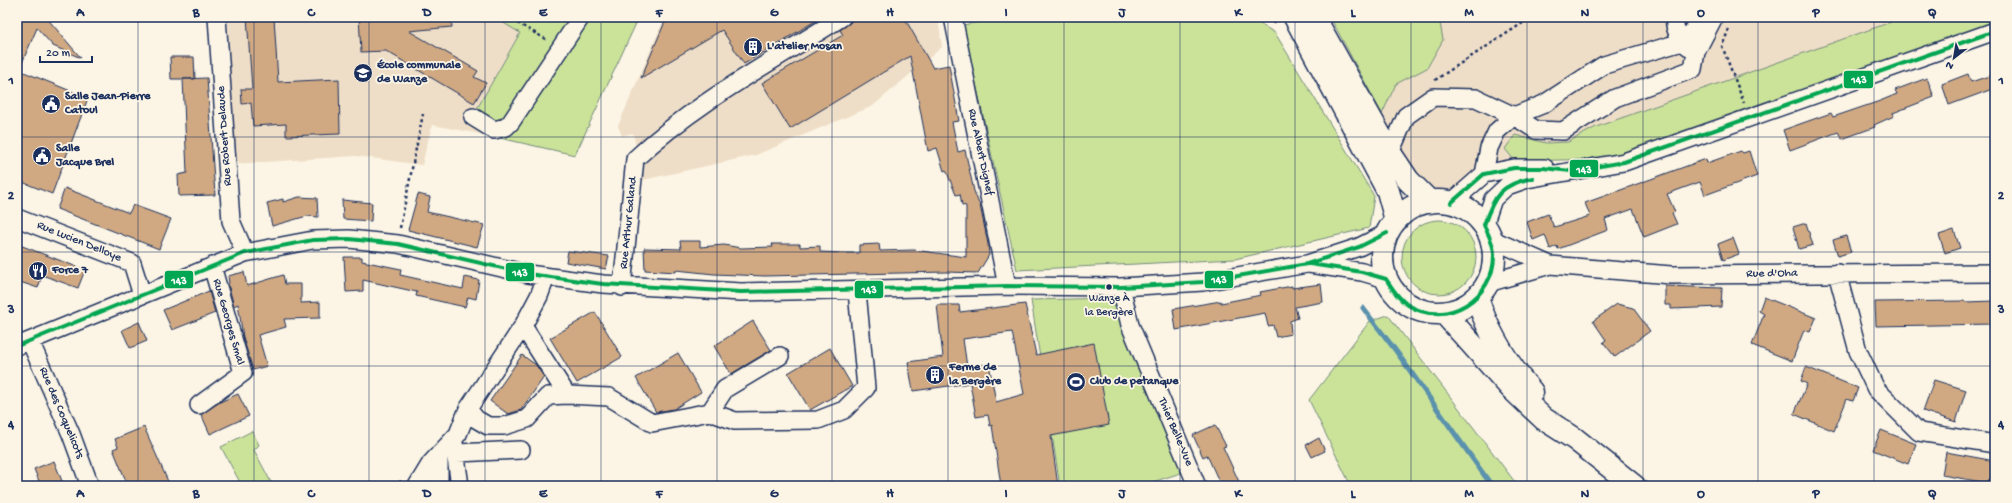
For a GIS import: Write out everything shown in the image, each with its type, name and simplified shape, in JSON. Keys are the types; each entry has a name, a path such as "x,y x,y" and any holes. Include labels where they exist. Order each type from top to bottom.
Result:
{"main road":[{"path":"1295,17 1385,184 1392,227"},
{"path":"1314,17 1390,153 1408,180 1430,202"},
{"path":"1430,202 1451,203 1475,215 1487,232 1494,254 1493,268 1482,290 1456,311 1432,313 1409,306 1400,298 1386,279 1382,256 1392,227 1406,211 1430,202"},
{"path":"1482,290 1488,329 1522,380 1575,439"},
{"path":"1444,313 1511,388 1544,419 1575,439 1634,486"}],"street":[{"name":"Rue Robert Delaude","path":"217,17 231,221 245,252"},
{"path":"473,117 494,130 506,127 528,100 582,17"},
{"name":"Rue Arthur Galand","path":"622,286 635,159 657,138 684,117 842,17"},
{"name":"Rue Albert Dignef","path":"953,17 1007,286"},
{"path":"1676,17 1674,22 1682,42 1696,52"},
{"path":"1682,42 1688,17"},
{"path":"1484,174 1489,148 1497,131 1514,116 1544,104 1604,65 1682,42 1693,31 1701,17"},
{"path":"1390,153 1406,116 1433,97 1476,98 1514,116 1536,130 1563,131 1616,98 1693,69 1696,52 1714,17"},
{"path":"1487,232 1493,199 1507,186 1527,179 1630,160 1995,31"},
{"path":"1451,203 1484,174 1514,168 1544,168 1571,171"},
{"name":"Rue Lucien Delloye","path":"17,218 132,263 142,295"},
{"path":"1307,264 1359,247 1392,227"},
{"name":"Rue d'Oha","path":"1487,232 1550,265 1671,275 1995,273"},
{"name":"Rue Georges Smal","path":"24,344 245,252 313,240 349,239"},
{"name":"Rue Arthur Galand","path":"349,239 398,244 489,266 546,277 622,286 741,292 858,291 1007,286 1121,287 1202,282 1307,264"},
{"path":"1307,264 1362,272 1386,279"},
{"name":"Rue d'Oha","path":"1482,290 1550,265"},
{"name":"Rue Georges Smal","path":"199,405 243,373 212,266"},
{"path":"1837,273 1858,351 1876,389 1919,432 1995,444"},
{"path":"460,486 455,446 468,409 523,326 539,296 546,277"},
{"name":"Thier Belle-Vue","path":"1121,287 1130,325 1197,486"},
{"path":"468,409 476,419 488,426 504,426 527,419 548,396 567,394 608,397 652,423 710,412 735,421 818,420 844,410 866,388 858,291"},
{"path":"523,326 567,394"},
{"name":"Rue des Coquelicots","path":"24,344 70,434 90,486"},
{"path":"710,412 725,389 780,356"},
{"path":"416,486 431,463 439,454 455,446 521,450"},
{"path":"439,454 439,486"}],"path":[{"path":"506,17 561,48"},
{"path":"1434,80 1532,17"},
{"path":"1730,27 1722,46 1745,106"},
{"path":"398,244 423,114"}],"shaded area":[{"name":"École communale de Wanze","path":"228,17 494,17 520,32 474,114 491,136 432,125 422,165 356,156 232,164"},
{"path":"665,17 938,17 942,47 873,106 756,155 643,180 633,133 622,136 618,126"},
{"path":"1330,17 1995,17 1544,160 1485,167 1449,191 1424,187 1401,153 1382,114"}],"green space":[{"path":"494,17 639,17 575,155 491,136 474,114 520,33"},
{"path":"1009,17 1249,17 1275,33 1374,196 1369,228 1235,259 1017,270 963,25"},
{"path":"1330,17 1439,17 1443,40 1427,68 1396,84 1382,114"},
{"path":"1893,17 1995,17 1995,26 1608,159 1515,161 1505,149 1515,135 1546,143 1568,142 1596,127 1891,22"},
{"path":"1439,220 1453,223 1465,231 1473,243 1476,257 1473,271 1465,283 1453,291 1439,294 1425,291 1413,283 1405,271 1402,257 1405,243 1413,231 1425,223"},
{"path":"1111,298 1184,472 1140,486 1060,486 1031,300"},
{"path":"1388,315 1518,486 1351,486 1309,400 1370,321"},
{"path":"252,431 259,445 254,450 273,486 242,486 221,447"}],"building":[{"path":"17,17 46,17 81,58 53,46 37,28 19,70 88,98 52,194 17,180"},
{"path":"247,17 274,17 278,82 339,79 340,134 286,136 286,124 253,126 251,103 242,104 241,89 252,89"},
{"path":"359,17 451,17 452,27 409,31 478,71 474,77 486,83 474,103 386,51 361,52"},
{"name":"L'atelier Mosan","path":"667,17 822,17 744,64 722,30 641,78"},
{"path":"852,17 904,17 933,68 949,65 959,121 952,122 958,152 965,150 974,191 980,205 988,244 989,255 978,273 946,272 765,276 714,274 676,270 676,272 645,270 644,248 681,249 680,241 700,241 700,247 724,245 741,248 773,247 772,244 800,244 800,247 820,246 820,252 845,253 859,253 859,245 879,244 880,251 914,250 966,257 966,206 962,205 960,194 956,195 946,170 944,171 937,148 928,151 910,56 790,129 762,83 843,35 840,30 851,22"},
{"path":"170,57 194,57 195,79 171,79"},
{"path":"1968,74 1971,82 1995,74 1995,88 1949,105 1942,84"},
{"path":"207,78 215,195 179,196 178,175 187,173 183,79"},
{"path":"1927,78 1934,97 1893,113 1894,116 1874,125 1875,127 1842,139 1838,132 1790,150 1783,130 1831,113 1833,117 1880,101 1897,94 1895,90"},
{"path":"1741,151 1743,153 1749,151 1757,176 1705,195 1700,182 1667,194 1675,212 1672,213 1677,224 1644,237 1633,209 1605,219 1608,230 1558,249 1557,246 1550,249 1545,235 1533,240 1527,222 1548,214 1554,227 1590,216 1585,203 1706,159 1707,163"},
{"path":"65,188 129,213 133,205 171,219 159,249 57,209"},
{"path":"418,194 430,197 427,212 484,225 477,247 408,230"},
{"path":"299,197 317,198 318,217 307,216 272,226 267,203 283,199 283,202"},
{"path":"342,200 372,203 371,221 343,219"},
{"path":"1806,223 1813,245 1799,249 1793,227"},
{"path":"1954,230 1960,248 1945,253 1939,235"},
{"path":"1846,236 1851,252 1838,256 1833,240"},
{"path":"1733,238 1739,254 1723,260 1718,244"},
{"path":"17,244 85,270 78,288 42,275 38,288 17,281"},
{"path":"568,251 609,256 606,269 566,262"},
{"path":"344,257 362,257 362,261 401,269 400,275 463,289 465,277 479,280 476,299 468,297 465,307 416,296 417,292 363,280 363,291 346,292"},
{"path":"244,272 247,286 283,275 285,284 301,284 301,303 320,302 320,318 284,319 286,327 258,335 267,366 253,370 243,337 238,304 234,306 228,284 228,276"},
{"path":"1321,284 1323,302 1295,307 1298,318 1290,321 1291,334 1276,337 1273,325 1268,326 1265,313 1176,330 1173,309 1221,301 1221,303 1261,295 1260,292 1292,286 1292,288"},
{"path":"1665,286 1722,288 1721,307 1671,309 1671,305 1665,305"},
{"path":"209,291 215,313 172,330 163,310"},
{"path":"1764,297 1816,318 1810,332 1804,330 1792,361 1752,345 1764,314 1759,311"},
{"path":"1995,301 1995,324 1876,326 1875,302"},
{"path":"1025,304 1036,355 1094,343 1109,425 1051,436 1058,486 1001,486 992,425 990,426 988,415 976,417 970,383 913,391 908,362 943,357 937,305 959,305 960,312","holes":["1012,332 1024,394 996,402 989,364 967,367 963,339"]},
{"path":"1617,304 1633,308 1650,331 1615,357 1603,342 1606,340 1593,321"},
{"path":"595,312 622,357 577,383 550,338"},
{"path":"753,321 771,350 731,374 714,346"},
{"path":"139,322 147,341 130,348 122,330"},
{"path":"830,348 852,386 810,410 788,373"},
{"path":"678,353 701,392 674,409 656,412 636,378"},
{"path":"522,355 536,365 544,377 521,410 508,414 490,401"},
{"path":"1806,367 1858,388 1853,401 1847,399 1834,431 1794,414 1807,384 1801,381"},
{"path":"1934,380 1966,390 1956,422 1923,411"},
{"path":"238,394 249,416 210,434 201,414 220,402"},
{"path":"1215,425 1226,446 1223,447 1241,486 1221,486 1207,455 1203,457 1193,435"},
{"path":"144,427 170,486 128,486 113,449 118,447 115,439"},
{"path":"1881,430 1916,444 1908,464 1873,450"},
{"path":"1319,438 1325,451 1312,457 1306,445"},
{"path":"1946,452 1995,461 1995,480 1989,479 1988,483 1942,475"},
{"path":"54,461 64,486 41,486 34,469"}],"waterway":[{"path":"1363,308 1396,351 1492,486"}],"transit line":[{"name":"143","path":"1451,203 1484,174 1514,168 1543,168 1571,171 1624,162 1995,31"},
{"name":"143","path":"1484,225 1491,206 1500,192 1513,184 1533,178"},
{"name":"143","path":"1386,279 1401,300 1423,312 1438,313 1452,311 1466,305 1477,296 1486,284 1492,270 1494,250 1484,225"},
{"name":"143","path":"17,346 245,253 313,240 349,239 398,244 528,274 603,284 741,292 1007,286 1121,287 1203,282 1307,264 1359,247 1387,233"},
{"name":"143","path":"1310,264 1362,272 1386,279"}],"place":[{"name":"L'atelier Mosan","path":"753,47"},
{"name":"École communale de Wanze","path":"363,73"},
{"name":"Salle Jean-Pierre Catoul","path":"51,104"},
{"name":"Salle Jacque Brel","path":"42,156"},
{"name":"Force 7","path":"38,271"},
{"name":"Wanze À la Bergère","path":"1109,287"},
{"name":"Ferme de la Bergère","path":"935,375"},
{"name":"Club de petanque","path":"1076,382"}]}
